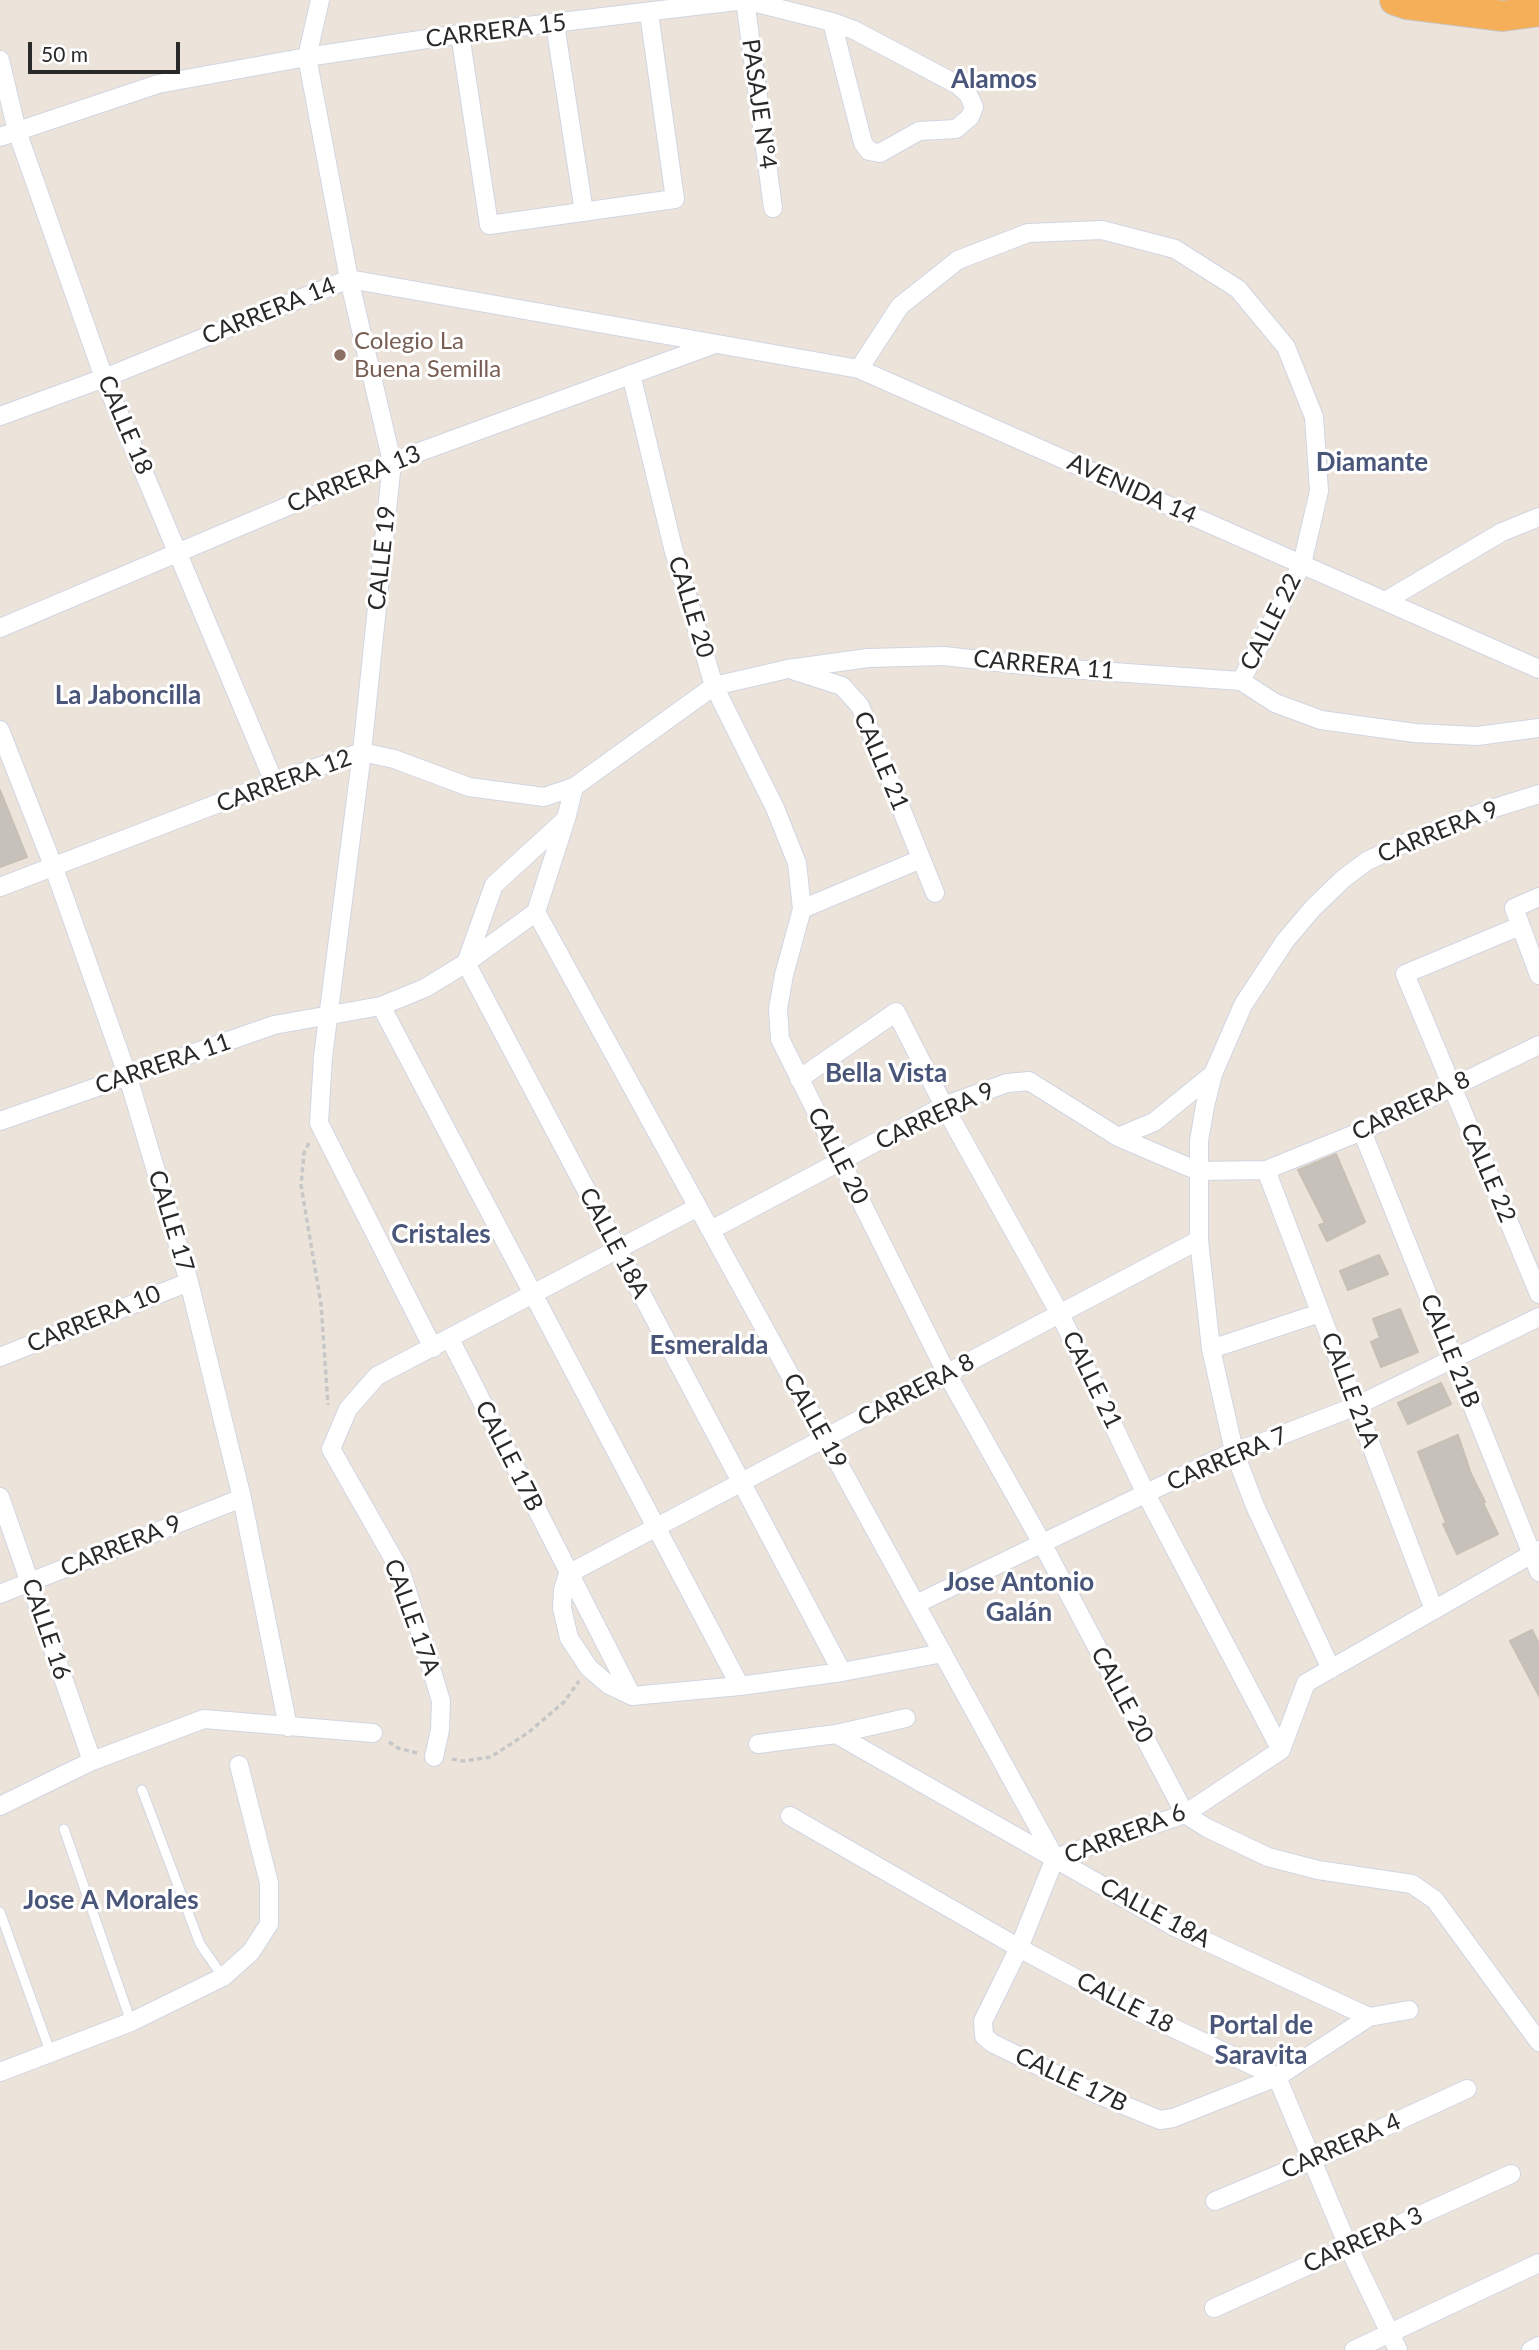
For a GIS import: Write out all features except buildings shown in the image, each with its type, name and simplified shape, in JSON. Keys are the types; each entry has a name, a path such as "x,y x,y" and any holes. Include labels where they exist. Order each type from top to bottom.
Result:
{"highway":[{"path":"1395,0 1407,4 1503,16 1539,10"}],"street":[{"name":"CALLE 19","path":"319,1123 323,1057 362,752 391,462 349,279 307,57 320,0"},
{"name":"CARRERA 15","path":"8,134 159,84 307,57 460,34 745,0 832,22 854,30 958,85 968,94 974,107 970,117 956,129 919,131 880,153 869,151 863,143 832,22"},
{"name":"PASAJE N°4","path":"745,0 773,208"},
{"path":"460,34 489,225 675,199 649,13"},
{"path":"555,24 584,212"},
{"name":"CALLE 18","path":"0,60 8,134 104,378 274,782"},
{"name":"CALLE 22","path":"859,369 900,306 958,260 1028,233 1102,230 1175,249 1238,289 1286,347 1314,417 1319,491 1302,564 1241,681"},
{"name":"CARRERA 14","path":"0,416 104,378 349,279 714,344"},
{"name":"AVENIDA 14","path":"714,344 859,369 1539,668"},
{"name":"CARRERA 13","path":"0,628 391,462 714,344"},
{"name":"CALLE 20","path":"631,374 673,548 714,686 775,808 797,863 802,909 792,939 778,1009 780,1039 947,1374 1042,1543 1185,1814"},
{"path":"1387,600 1502,533 1539,517"},
{"name":"CARRERA 11","path":"574,787 714,686 788,669 868,658 944,656 1042,667 1241,681 1275,703 1321,720 1415,733 1477,736 1539,728"},
{"name":"CALLE 21","path":"788,669 842,686 860,706 935,892"},
{"name":"CALLE 17","path":"0,730 54,868 128,1077 189,1282 242,1497 288,1727"},
{"name":"CARRERA 12","path":"0,887 274,782 362,752 394,759 469,787 544,797 574,787"},
{"path":"466,963 536,912 574,787"},
{"name":"CARRERA 9","path":"711,1230 944,1107 1007,1083 1029,1081 1118,1137 1198,1171 1199,1140 1213,1074 1243,1005 1285,942 1313,908 1343,879 1367,861 1475,815 1539,794"},
{"path":"466,963 494,885 566,819"},
{"path":"802,909 921,859"},
{"path":"1539,897 1517,917 1539,975"},
{"name":"CALLE 19","path":"536,912 1055,1858"},
{"name":"CALLE 22","path":"1517,917 1405,974 1539,1294"},
{"name":"CARRERA 11","path":"0,1121 274,1025 381,1006 425,988 466,963"},
{"name":"CALLE 18A","path":"466,963 842,1672"},
{"path":"381,1006 740,1686"},
{"name":"CALLE 21","path":"799,1079 896,1012 944,1107 1060,1314 1146,1494 1281,1750"},
{"name":"CARRERA 8","path":"1198,1171 1266,1170 1362,1131 1539,1045"},
{"path":"1118,1137 1154,1122 1213,1074"},
{"path":"319,1123 433,1348 698,1207"},
{"name":"CALLE 21B","path":"1362,1131 1452,1358 1536,1551 1539,1572"},
{"name":"CALLE 21A","path":"1266,1170 1434,1610"},
{"path":"1198,1171 1199,1240 1211,1349 1234,1451 1255,1506 1331,1669"},
{"name":"CARRERA 8","path":"568,1574 1199,1240"},
{"name":"CARRERA 10","path":"0,1357 189,1282"},
{"path":"1211,1349 1320,1313"},
{"name":"CARRERA 7","path":"916,1604 1234,1451 1356,1406 1539,1317"},
{"name":"CALLE 17B","path":"450,1339 568,1574"},
{"name":"CALLE 17A","path":"433,1348 377,1376 348,1409 331,1449 401,1572 441,1701 440,1730 434,1757"},
{"name":"CALLE 16","path":"0,1497 92,1761"},
{"name":"CARRERA 9","path":"0,1594 242,1497"},
{"path":"1281,1750 1306,1683 1536,1551"},
{"path":"568,1574 563,1590 562,1608 569,1638 589,1668 609,1685 632,1696 740,1686 842,1672 943,1653"},
{"path":"568,1574 632,1696"},
{"path":"758,1744 836,1734 906,1718"},
{"path":"0,1806 92,1761 204,1719 373,1733"},
{"name":"CALLE 18A","path":"836,1734 1173,1926 1369,2017"},
{"name":"CARRERA 6","path":"984,2036 983,2021 1019,1948 1055,1858 1185,1814 1281,1750"},
{"path":"0,2072 131,2022 223,1977 251,1952 269,1924 270,1884 239,1765"},
{"path":"1185,1814 1268,1857 1318,1870 1412,1884 1435,1899 1539,2042"},
{"name":"CALLE 18","path":"790,1816 1019,1948 1133,2009 1277,2077"},
{"path":"1398,2350 1348,2246 1277,2077 1369,2017 1409,2010"},
{"name":"CALLE 17B","path":"984,2036 992,2043 1092,2092 1160,2120 1173,2118 1277,2077"},
{"name":"CARRERA 4","path":"1216,2201 1466,2089"},
{"name":"CARRERA 3","path":"1214,2308 1511,2174"},
{"path":"1354,2350 1539,2263"},
{"path":"1531,2350 1539,2346"}],"lane":[{"path":"142,1790 200,1944 223,1977"},
{"path":"64,1829 131,2022"},
{"path":"0,1912 51,2054"}],"path":[{"path":"319,1123 304,1153 301,1185 321,1304 328,1409"},
{"path":"373,1733 398,1748 434,1757 463,1761 491,1757 529,1732 564,1702 589,1668"}],"place":[{"name":"Colegio La Buena Semilla","path":"340,355"}],"district":[{"name":"Alamos","path":"994,80"},
{"name":"Diamante","path":"1372,463"},
{"name":"La Jaboncilla","path":"128,696"},
{"name":"Bella Vista","path":"886,1074"},
{"name":"Cristales","path":"441,1235"},
{"name":"Esmeralda","path":"709,1346"},
{"name":"Jose Antonio Galán","path":"1019,1598"},
{"name":"Jose A Morales","path":"111,1901"},
{"name":"Portal de Saravita","path":"1261,2041"}]}
